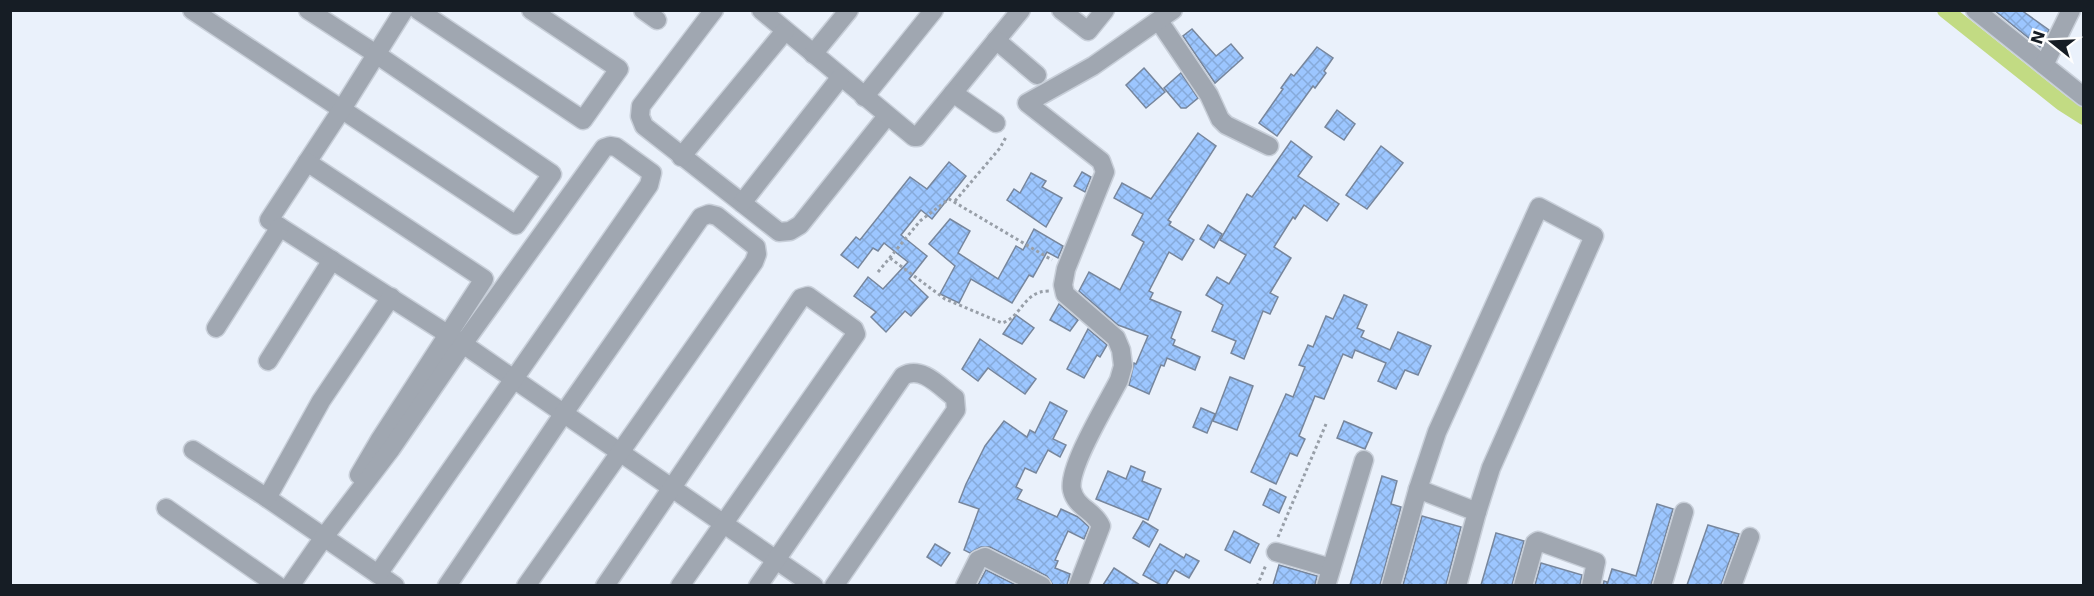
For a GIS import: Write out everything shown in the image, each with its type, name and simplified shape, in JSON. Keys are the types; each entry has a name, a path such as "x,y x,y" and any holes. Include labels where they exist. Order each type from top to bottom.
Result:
{"street":[{"path":"192,10 516,225 552,174 308,10"},
{"path":"404,10 269,220 463,344 814,585"},
{"path":"418,10 583,120 619,69 531,10"},
{"path":"714,10 641,105 640,116 644,126 681,157 779,232 790,231 800,225 887,116"},
{"path":"813,54 849,10"},
{"path":"864,98 934,10"},
{"path":"761,11 909,135 917,136 1021,10"},
{"path":"1062,10 1088,31 1105,10"},
{"path":"1975,10 2084,97"},
{"path":"2044,65 2071,10"},
{"path":"1077,585 1101,526 1097,517 1077,501 1072,490 1072,481 1079,459 1119,380 1123,366 1121,350 1116,338 1065,294 1063,285 1066,269 1105,172 1101,161 1027,103 1093,66 1166,16 1220,119 1226,125 1269,146"},
{"path":"681,157 785,31"},
{"path":"996,40 1037,75"},
{"path":"742,203 840,78"},
{"path":"953,93 1003,126"},
{"path":"290,585 391,449 463,344 604,148 616,147 652,173 652,180 378,574"},
{"path":"307,162 484,279 379,441 324,537"},
{"path":"1391,585 1437,432 1539,207 1593,236 1491,468 1457,585"},
{"path":"447,585 701,217 709,214 717,216 756,247 757,254 754,262 526,585"},
{"path":"216,328 280,227"},
{"path":"268,361 332,260"},
{"path":"605,585 801,298 808,296 854,329 856,334 680,585"},
{"path":"267,498 321,401 391,297"},
{"path":"758,585 903,376 911,371 920,372 956,398 956,410 834,585"},
{"path":"193,450 395,585"},
{"path":"1326,585 1364,460"},
{"path":"1418,489 1477,512"},
{"path":"166,508 278,585"},
{"path":"1662,585 1683,512"},
{"path":"1732,585 1750,537"},
{"path":"1523,585 1534,543 1538,541 1596,562 1591,585"},
{"path":"1272,553 1331,568"},
{"path":"965,585 978,561 985,557 1042,585"}],"path":[{"path":"955,201 1000,148 1003,126"},
{"path":"878,272 920,221 949,199 1066,269"},
{"path":"890,258 945,299 1002,322 1007,321 1027,299 1038,291 1065,294"},
{"path":"1257,585 1326,424"}],"building":[{"path":"1994,10 2021,10 2049,30 2040,47"},
{"path":"1192,29 1216,56 1231,44 1243,58 1215,83 1183,36"},
{"path":"1317,47 1333,58 1324,71 1326,73 1315,88 1313,86 1277,136 1259,123 1291,74 1294,76"},
{"path":"1144,68 1165,92 1146,108 1126,85"},
{"path":"1181,73 1198,98 1186,108 1181,108 1164,88"},
{"path":"1337,110 1355,124 1344,140 1325,127"},
{"path":"1198,133 1216,146 1168,220 1171,222 1169,225 1194,240 1182,260 1169,252 1149,291 1153,293 1150,299 1181,312 1171,338 1175,340 1173,345 1200,357 1195,370 1167,358 1164,366 1161,365 1149,394 1129,385 1134,363 1136,364 1148,336 1118,325 1079,291 1089,272 1120,290 1144,242 1132,235 1143,214 1114,198 1122,183 1151,199"},
{"path":"1291,141 1312,157 1298,176 1339,204 1327,221 1304,205 1295,219 1293,217 1274,247 1291,258 1270,293 1278,297 1270,314 1263,311 1244,359 1231,353 1236,341 1212,331 1223,305 1206,295 1217,277 1229,284 1246,255 1220,240 1247,194 1252,197"},
{"path":"1381,146 1403,163 1367,209 1346,195"},
{"path":"949,162 966,176 932,219 921,210 901,235 927,256 909,279 928,297 911,316 905,311 886,332 871,317 876,312 854,296 868,277 883,289 908,262 884,243 878,251 873,248 858,268 841,255 856,237 860,240 910,177 927,189"},
{"path":"1082,172 1091,177 1085,192 1074,186"},
{"path":"1031,173 1046,181 1042,187 1062,198 1046,227 1007,200 1014,189 1020,193"},
{"path":"950,219 970,231 958,253 998,279 1016,246 1023,250 1034,229 1063,246 1058,258 1047,252 1033,277 1029,275 1012,303 971,279 959,303 940,294 955,266 929,244"},
{"path":"1208,225 1222,234 1214,248 1200,239"},
{"path":"1344,295 1367,305 1357,328 1364,331 1361,337 1390,350 1398,332 1431,346 1418,375 1405,370 1396,389 1378,381 1386,363 1355,350 1352,358 1343,354 1324,399 1315,396 1299,436 1305,439 1297,456 1290,453 1276,484 1251,472 1286,394 1293,397 1305,367 1299,365 1308,345 1313,347 1326,316 1333,319"},
{"path":"1059,304 1078,320 1070,331 1050,320"},
{"path":"1016,315 1034,328 1022,344 1003,334"},
{"path":"1088,329 1107,345 1100,357 1097,355 1084,378 1067,369"},
{"path":"980,339 1036,379 1025,394 988,368 978,381 962,369"},
{"path":"1230,377 1253,386 1237,430 1213,421"},
{"path":"1050,402 1067,411 1053,439 1066,445 1060,457 1048,450 1036,473 1025,468 1016,487 1022,490 1017,499 1057,517 1061,509 1078,517 1089,527 1084,539 1068,531 1055,560 1058,561 1055,568 1070,574 1067,585 1053,585 1047,576 990,547 981,547 970,553 964,550 979,509 959,502 985,446 1004,421 1027,437 1030,430 1035,433"},
{"path":"1201,408 1215,414 1207,433 1193,427"},
{"path":"1344,421 1372,433 1365,449 1337,438"},
{"path":"1131,466 1145,472 1142,481 1161,489 1148,520 1096,499 1108,471 1126,479"},
{"path":"1382,476 1397,481 1391,504 1401,507 1380,585 1350,585"},
{"path":"1270,489 1286,497 1279,513 1263,505"},
{"path":"1657,504 1673,509 1651,585 1607,585 1612,569 1636,576"},
{"path":"1422,516 1461,527 1446,585 1403,585"},
{"path":"1143,521 1158,530 1149,547 1133,538"},
{"path":"1708,525 1739,534 1721,585 1687,585"},
{"path":"1234,531 1259,544 1250,563 1225,550"},
{"path":"1496,533 1524,541 1512,585 1481,585"},
{"path":"935,544 950,553 941,566 927,557"},
{"path":"1160,544 1184,558 1186,554 1199,561 1189,578 1175,570 1166,585 1161,585 1143,575"},
{"path":"1541,563 1582,575 1580,585 1535,585"},
{"path":"1279,565 1317,576 1315,585 1273,585"},
{"path":"1114,568 1140,585 1103,585"},
{"path":"986,570 1016,585 978,585"}],"waterway":[{"path":"1945,10 2062,103 2084,117"}]}
